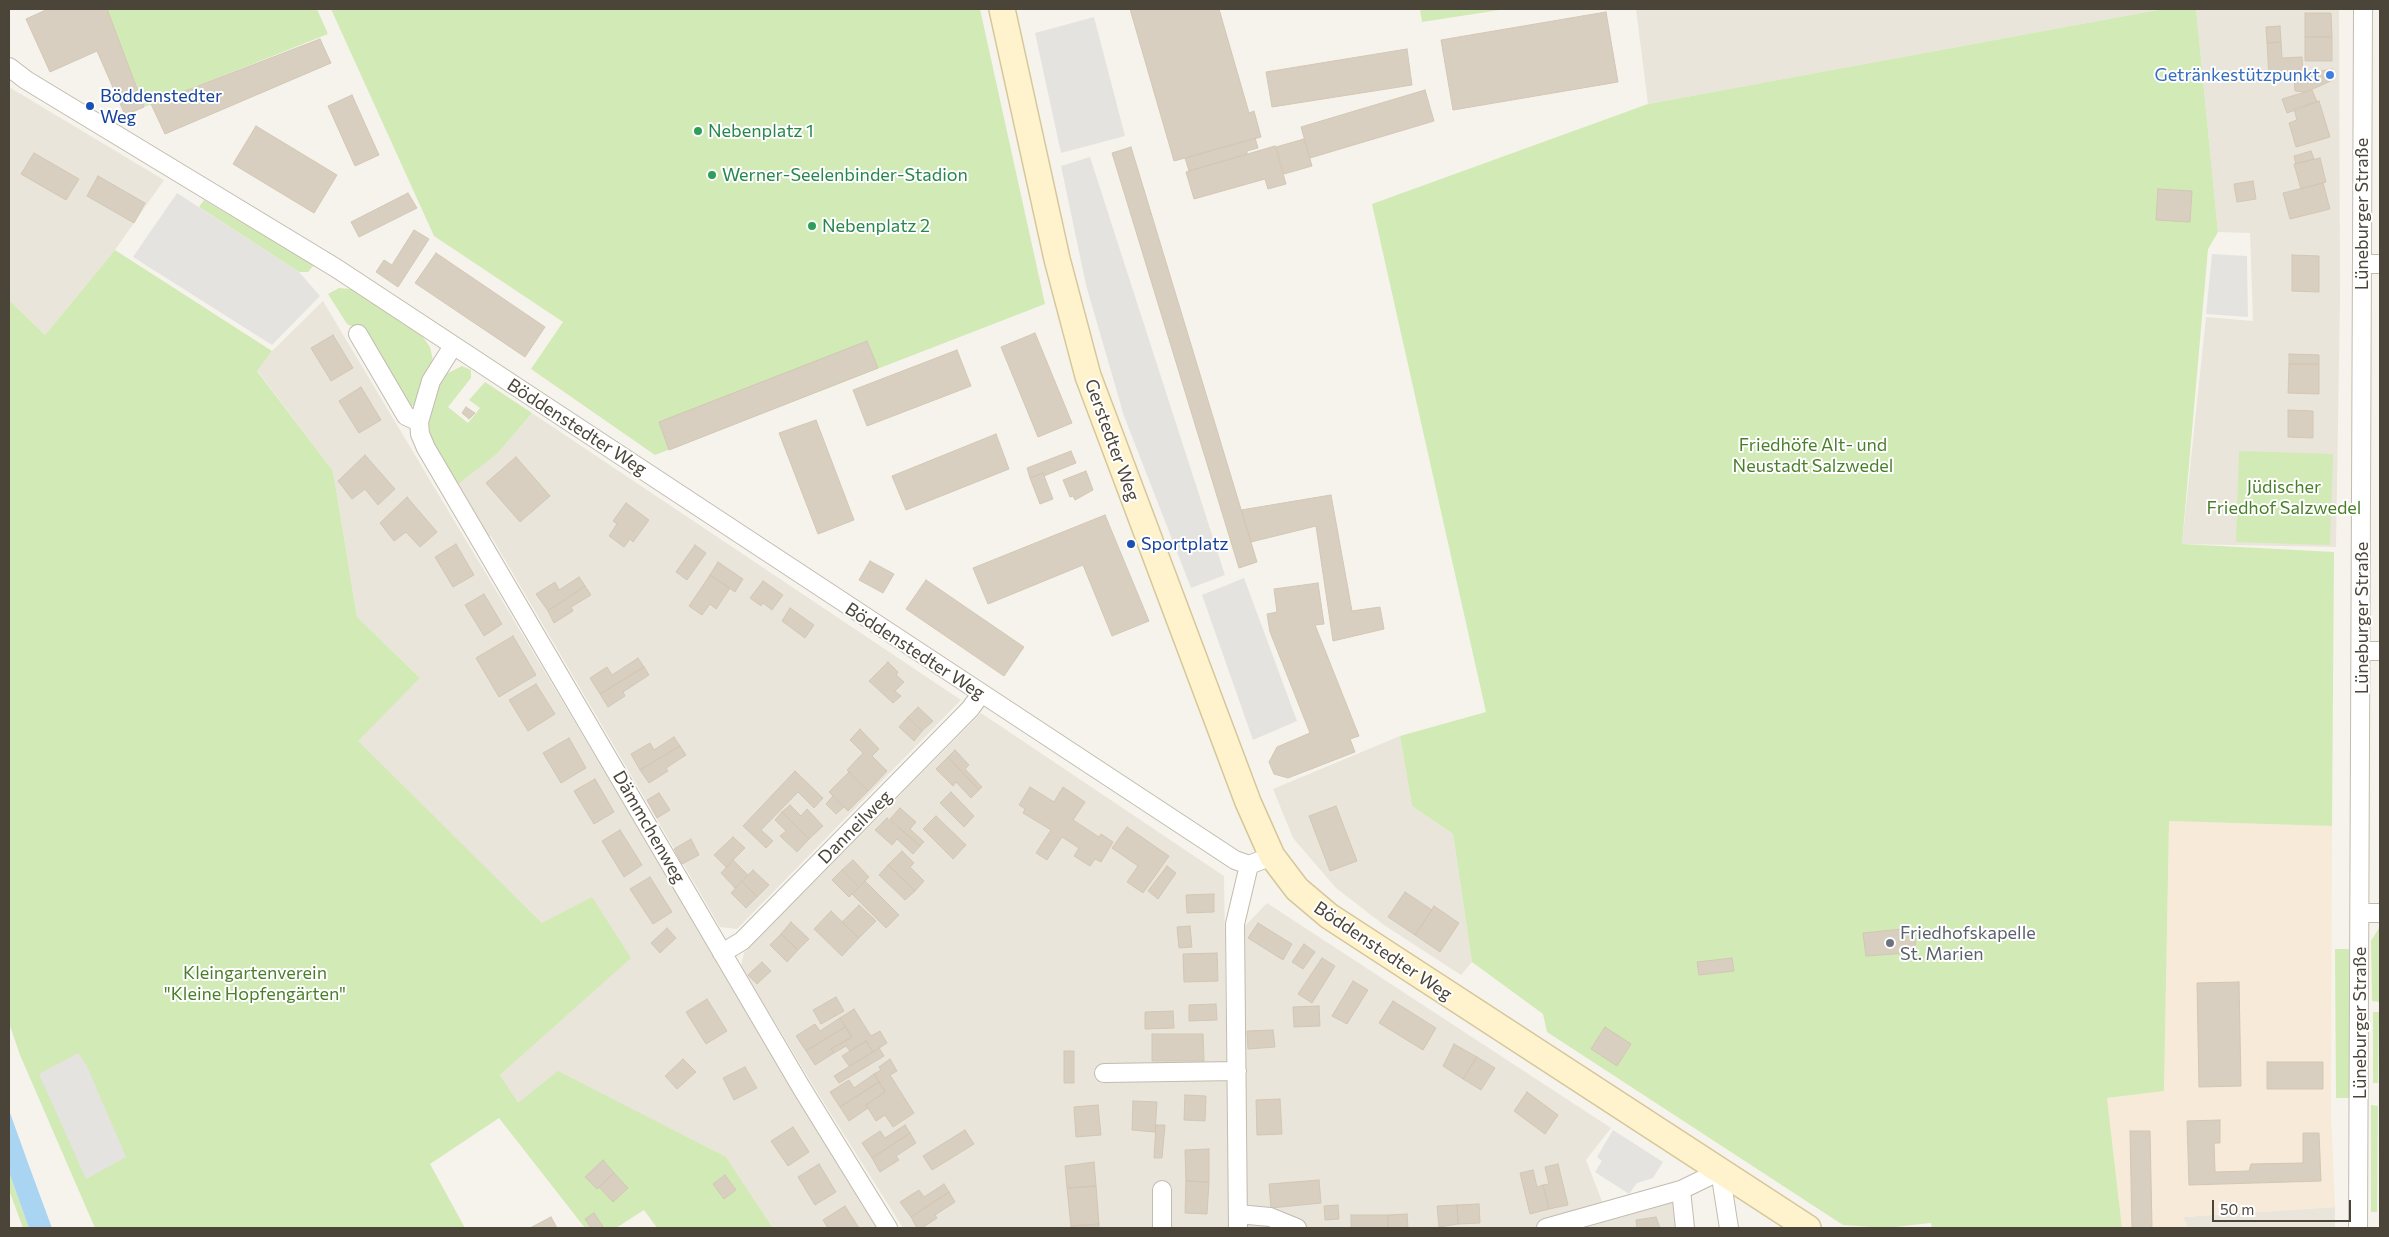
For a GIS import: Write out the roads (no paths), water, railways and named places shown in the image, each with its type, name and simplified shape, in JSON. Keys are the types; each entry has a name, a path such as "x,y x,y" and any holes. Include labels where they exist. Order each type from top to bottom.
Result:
{"street":[{"name":"Gerstedter Weg","path":"1002,9 1055,250 1088,376 1248,802 1272,856"},
{"name":"Lüneburger Straße","path":"2358,1228 2362,651 2363,9"},
{"name":"Böddenstedter Weg","path":"9,67 26,80 314,254 1209,844 1235,860 1249,865"},
{"path":"2362,264 2380,264"},
{"path":"358,334 406,416 419,422 431,381 453,346"},
{"name":"Dämmchenweg","path":"419,422 420,434 446,483 801,1088 888,1228"},
{"path":"2362,651 2380,651"},
{"name":"Danneilweg","path":"722,953 742,941 970,709 981,694"},
{"path":"1272,856 1249,865 1235,924 1238,1221 1270,1217 1298,1228"},
{"name":"Böddenstedter Weg","path":"1272,856 1297,889 1329,916 1808,1228"},
{"path":"2360,913 2380,914"},
{"path":"1104,1073 1237,1071"},
{"path":"1546,1228 1681,1190 1720,1171 1729,1228"},
{"path":"1162,1190 1162,1228"},
{"path":"1681,1190 1686,1228"}],"water":[{"path":"9,1110 52,1228 29,1228 9,1172"}],"place":[{"name":"Getränkestützpunkt","path":"2330,75"},
{"name":"Böddenstedter Weg","path":"90,106"},
{"name":"Nebenplatz 1","path":"698,131"},
{"name":"Werner-Seelenbinder-Stadion","path":"712,175"},
{"name":"Nebenplatz 2","path":"812,226"},
{"name":"Sportplatz","path":"1131,544"},
{"name":"Friedhofskapelle St. Marien","path":"1890,943"}],"park label":[{"name":"Friedhöfe Alt- und Neustadt Salzwedel","path":"1813,455"},
{"name":"Jüdischer Friedhof Salzwedel","path":"2284,497"},
{"name":"Kleingartenverein \"Kleine Hopfengärten\"","path":"255,983"}]}
